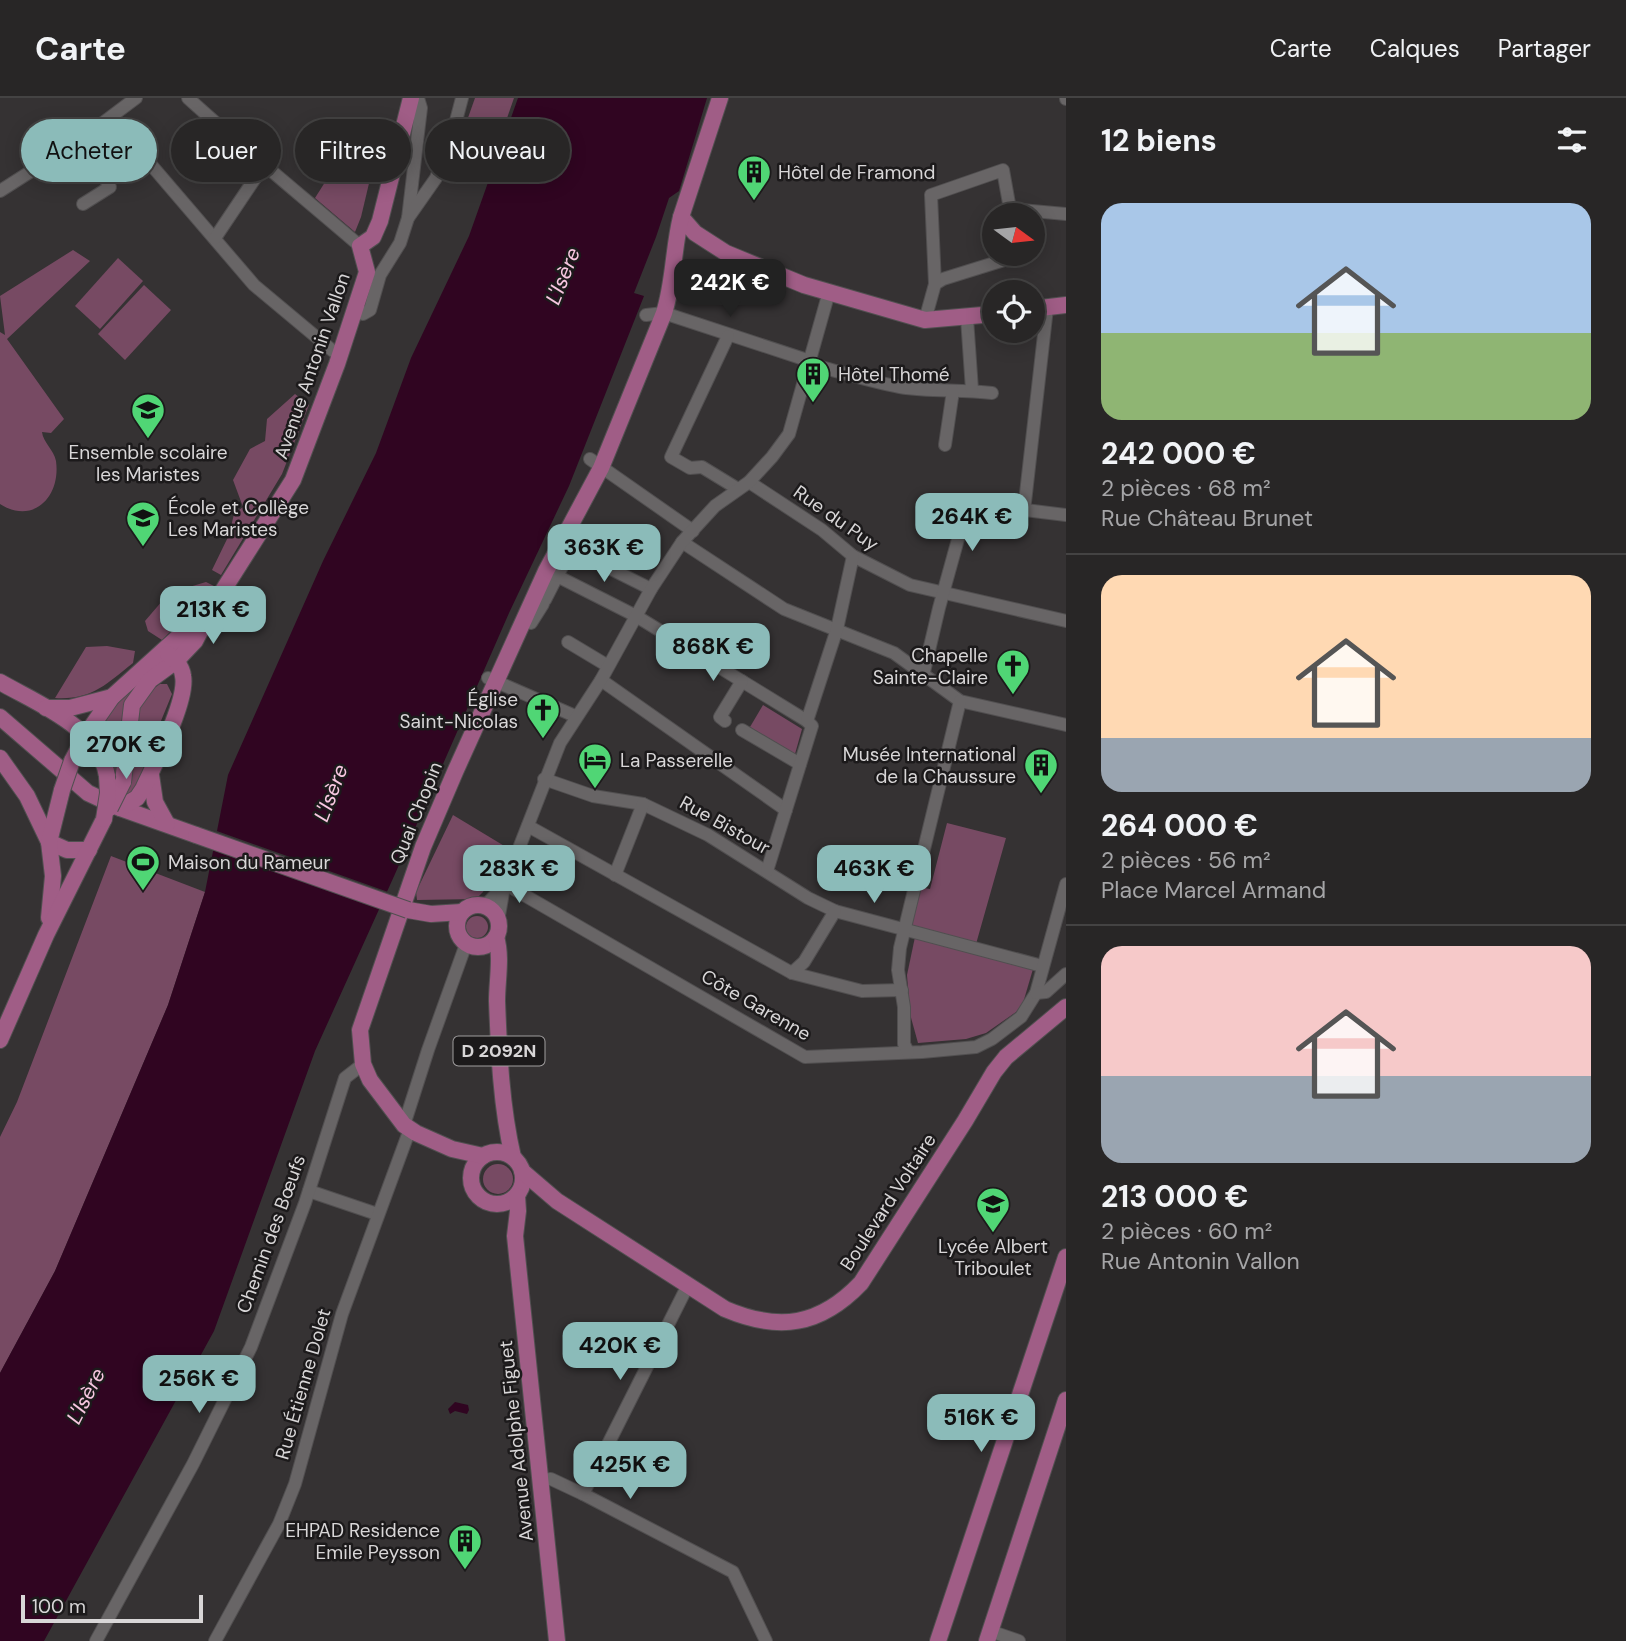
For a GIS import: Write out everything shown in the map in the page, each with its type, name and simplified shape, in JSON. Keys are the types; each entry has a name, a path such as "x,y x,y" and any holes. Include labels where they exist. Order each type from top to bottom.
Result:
{"main road":[{"path":"360,246 373,237 380,221 411,98"},
{"name":"Quai Chopin","path":"363,1064 360,1030 423,847 492,680 546,571 664,313 670,294 675,241 681,217 720,98"},
{"path":"681,217 695,233 726,253 804,285 925,320 982,315"},
{"path":"675,241 695,233"},
{"name":"Avenue Antonin Vallon","path":"169,655 195,641 215,604 293,480 341,354 367,272 360,246"},
{"path":"1045,307 1066,305"},
{"path":"46,934 53,893 49,842 72,761 85,736 112,697 169,655"},
{"path":"120,808 137,798 151,772 183,695 184,676 169,655"},
{"path":"0,1040 46,934 102,823 132,705 169,655"},
{"path":"0,682 63,718 85,736 115,779"},
{"path":"45,708 70,708 112,697"},
{"path":"0,718 80,787 120,808 408,910 467,941 486,946 497,929 496,914 485,906 473,905 462,912 458,918 467,941"},
{"path":"0,725 29,744"},
{"path":"0,758 23,789 49,842 67,849 89,850"},
{"path":"151,772 151,788 155,802 167,824"},
{"path":"408,910 445,914 462,912"},
{"name":"D 2092N","path":"497,929 504,1118 513,1157"},
{"name":"D 2092N","path":"467,941 488,957 497,983"},
{"name":"Boulevard Voltaire","path":"522,1171 557,1201 725,1309 746,1318 779,1324 813,1317 847,1298 873,1267 994,1072 1012,1051 1066,1007"},
{"path":"363,1064 370,1080 407,1127 452,1149 487,1154 499,1152 513,1157 522,1171 523,1185 518,1194 499,1205 483,1201 473,1188 471,1173 452,1149"},
{"name":"D 2092N","path":"487,1154 500,1134 504,1118"},
{"path":"471,1173 478,1160 487,1154"},
{"name":"Boulevard Voltaire","path":"518,1194 532,1192 557,1201"},
{"name":"Avenue Adolphe Figuet","path":"518,1194 515,1236 558,1641"},
{"name":"Avenue Adolphe Figuet","path":"499,1205 515,1236"},
{"path":"938,1641 1066,1256"},
{"path":"988,1636 1066,1400"}],"street":[{"path":"135,98 111,118 254,285 333,351 341,354"},
{"path":"188,98 212,119"},
{"path":"354,312 363,314 370,310 380,275 400,243 408,218 421,108 418,98"},
{"path":"408,218 436,178 446,155 462,98"},
{"path":"925,320 935,284 931,195 1003,170 1010,209 1066,214"},
{"path":"0,191 21,178"},
{"path":"281,178 360,246"},
{"path":"83,204 110,187 107,182"},
{"path":"215,238 253,182"},
{"path":"935,284 985,266"},
{"path":"497,929 505,884 560,743 575,716 601,680 651,589 682,542 715,506 743,486 772,457 789,434 830,292"},
{"path":"646,315 664,313 821,367 900,387 992,393"},
{"path":"967,317 972,390"},
{"name":"Rue du Puy","path":"728,336 671,457 690,468 702,467 743,486 822,530 853,556 910,585 1066,621"},
{"path":"1024,512 1037,343"},
{"path":"945,445 953,391"},
{"path":"596,463 693,531"},
{"path":"923,676 968,503 1024,512 1066,515"},
{"path":"682,542 784,609 894,653 960,701 1066,725"},
{"path":"531,623 571,549 651,589"},
{"path":"807,721 836,629 853,556"},
{"path":"557,576 636,616 812,726 767,871"},
{"path":"568,642 608,666"},
{"path":"492,680 575,716"},
{"path":"601,680 786,810"},
{"path":"725,721 720,718 742,681"},
{"path":"909,1052 904,1044 902,990 898,970 904,931 960,701"},
{"path":"742,730 800,764"},
{"name":"Rue Bistour","path":"544,779 593,796 643,804 708,835 808,898 835,911 1042,966"},
{"path":"615,875 643,804"},
{"path":"528,827 792,974 862,991 902,990"},
{"path":"485,906 505,884"},
{"name":"Côte Garenne","path":"505,884 805,1057 976,1047 1021,1017 1036,993 1066,884"},
{"path":"792,974 804,962 835,911"},
{"name":"Rue Étienne Dolet","path":"215,1641 279,1524 295,1484 326,1364 407,1127 428,1050 467,941"},
{"name":"Côte Garenne","path":"1036,993 1046,992 1066,974"},
{"name":"Chemin des Bœufs","path":"96,1641 193,1464 251,1347 309,1191 345,1078 363,1064"},
{"path":"309,1191 377,1214"},
{"path":"583,1494 688,1285"},
{"path":"541,1480 551,1479 583,1494 733,1572 766,1641"},
{"path":"988,1636 1019,1641"}],"shaded area":[{"path":"475,98 514,98 507,119 468,119"},
{"path":"325,182 369,182 355,232 315,198"},
{"path":"73,250 90,261 7,339 64,419 51,433 42,432 56,461 54,486 49,496 34,509 12,510 0,504 0,332 5,335 0,296"},
{"path":"118,258 143,281 100,329 75,306"},
{"path":"144,285 171,310 125,360 98,334"},
{"path":"295,394 309,405 282,474 221,575 212,570 229,535 234,514 243,507 233,480 250,449 265,441 267,419"},
{"path":"206,582 214,586 211,591 162,640 148,631 145,621 169,593"},
{"path":"107,646 135,651 133,663 89,694 55,698 86,647"},
{"path":"144,676 130,695 123,715 123,761 114,784 109,756 93,733 125,691"},
{"path":"160,684 167,684 172,694 147,755 137,789 124,797 133,769 137,717 144,699"},
{"path":"763,705 802,729 795,754 750,727"},
{"path":"453,815 506,847 483,892 476,899 417,900 416,892"},
{"path":"947,823 1006,838 976,944 910,925 919,887 930,889"},
{"path":"111,856 205,892 168,1005 55,1271 0,1373 0,1137 17,1102"},
{"path":"477,916 485,919 488,927 485,935 477,938 469,935 466,927 469,919"},
{"path":"915,937 1033,969 1023,1003 1016,1012 986,1033 966,1039 918,1043 910,1014 907,975"},
{"path":"498,1164 509,1168 513,1179 509,1190 498,1194 487,1190 483,1179 487,1168"}],"water":[{"name":"L'Isère","path":"518,98 707,98 679,191 669,198 634,293 644,296 569,486 509,613 315,1051 214,1331 44,1641 0,1641 0,1373 55,1271 168,1005 205,892 228,775 323,561 376,453 411,358 469,236 488,182 570,182 570,119 511,119"},
{"path":"455,1402 468,1405 467,1414 455,1411 450,1414 448,1409"}],"pier":[{"path":"214,830 391,893 383,910 210,849"}],"place":[{"name":"Hôtel de Framond","path":"754,202"},
{"name":"Hôtel Thomé","path":"813,404"},
{"name":"Ensemble scolaire les Maristes","path":"148,440"},
{"name":"École et Collège Les Maristes","path":"143,548"},
{"name":"Chapelle Sainte-Claire","path":"1013,696"},
{"name":"Église Saint-Nicolas","path":"543,740"},
{"name":"La Passerelle","path":"595,790"},
{"name":"Musée International de la Chaussure","path":"1041,795"},
{"name":"Maison du Rameur","path":"143,892"},
{"name":"Lycée Albert Triboulet","path":"993,1234"},
{"name":"EHPAD Residence Emile Peysson","path":"465,1571"}]}
